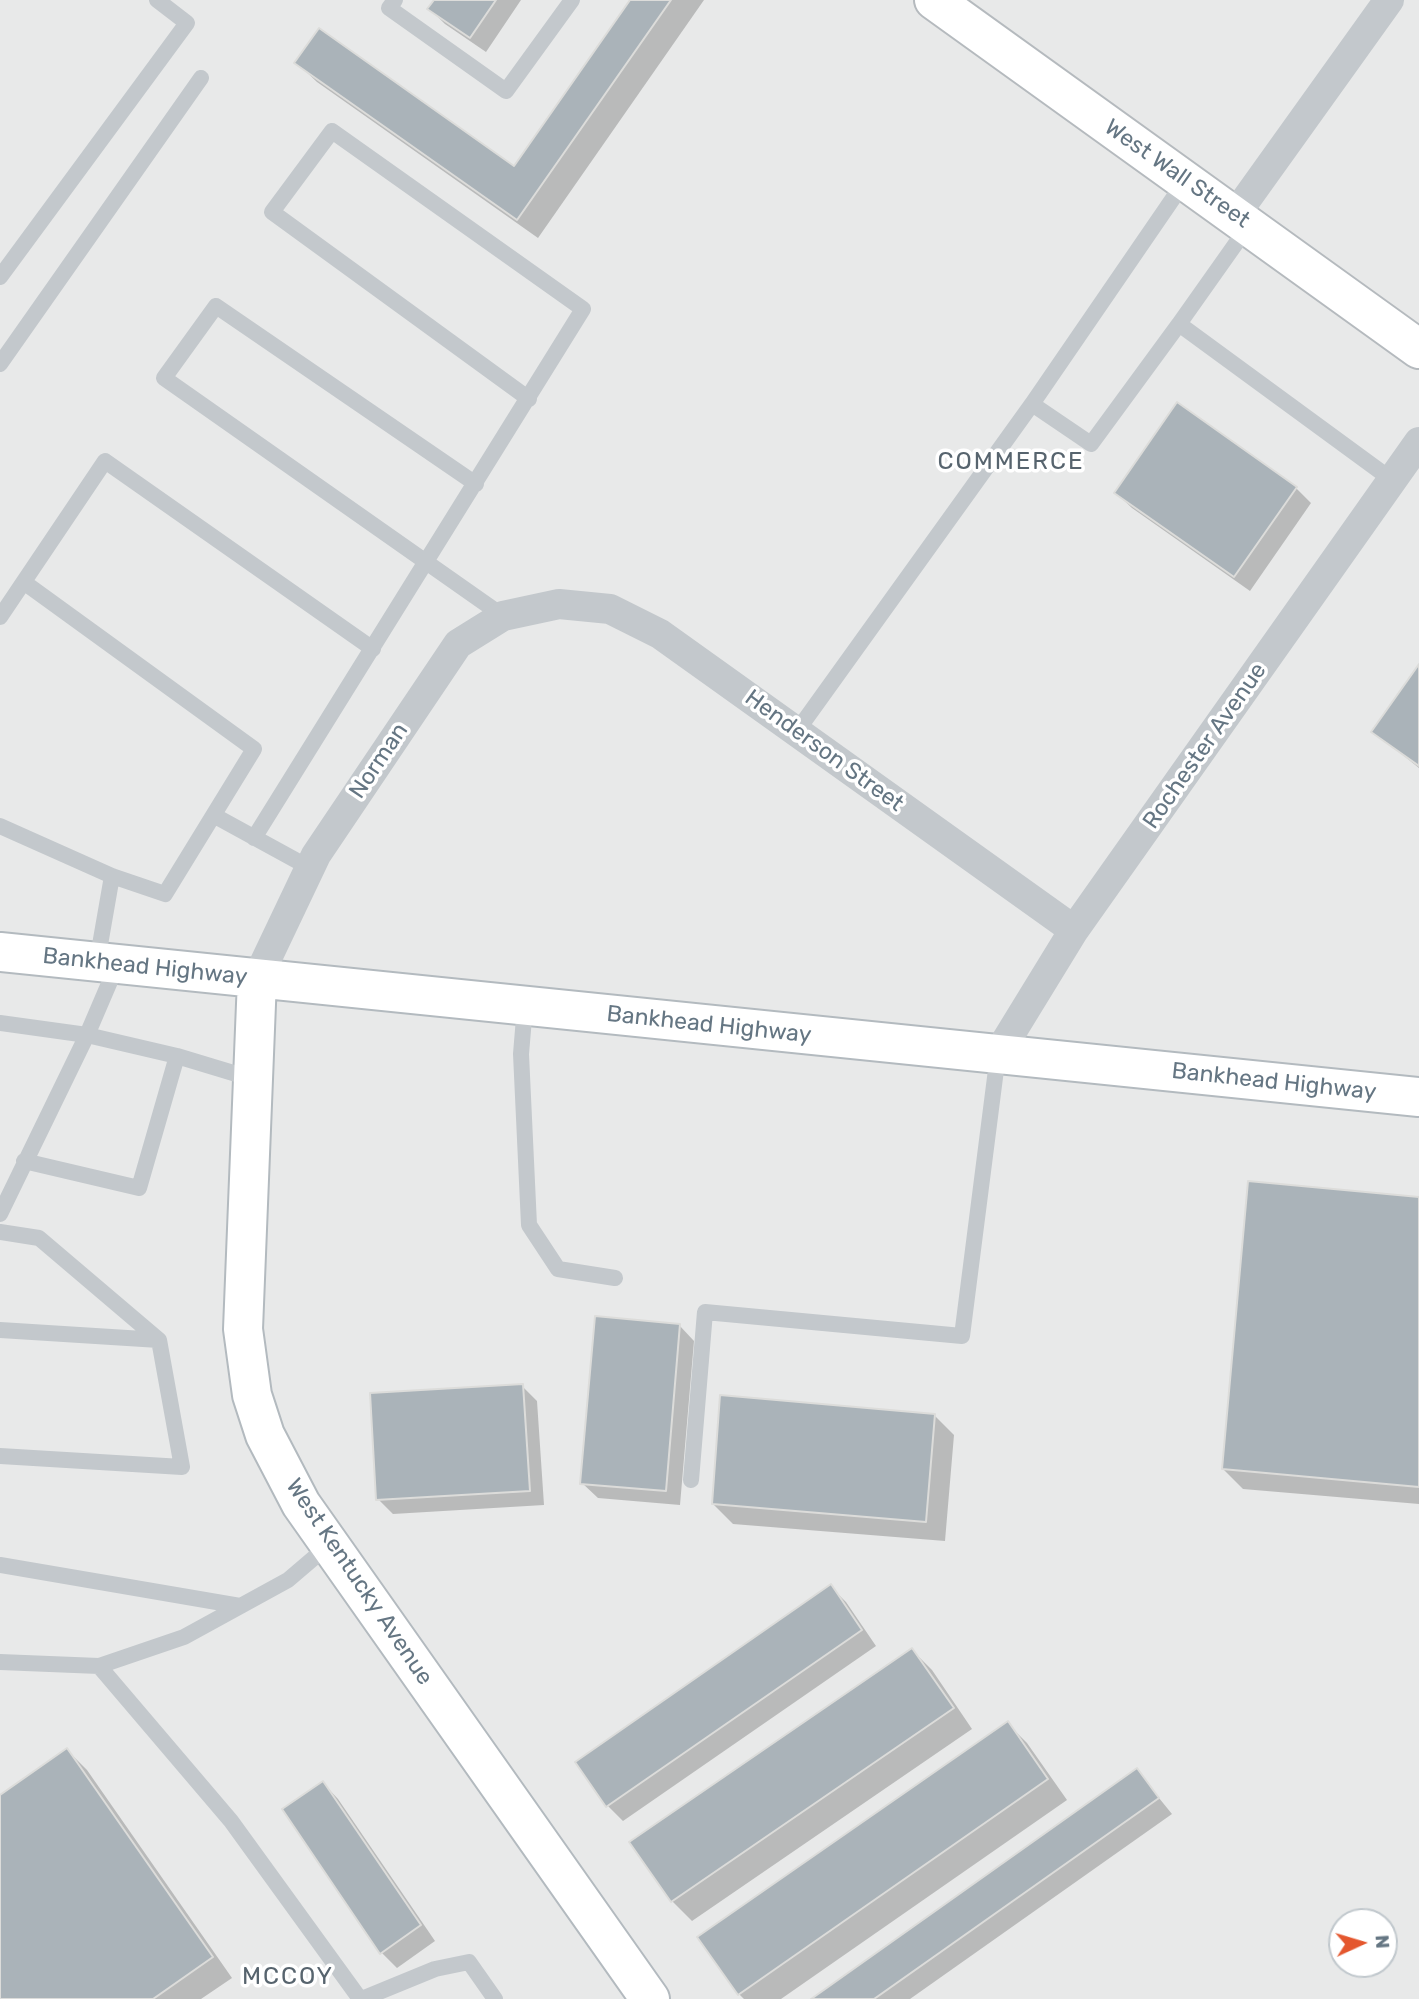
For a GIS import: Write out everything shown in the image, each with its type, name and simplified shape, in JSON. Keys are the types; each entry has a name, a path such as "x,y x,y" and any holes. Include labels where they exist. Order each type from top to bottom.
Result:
{"street":[{"name":"West Wall Street","path":"933,0 1419,349"},
{"path":"1242,220 1389,0"},
{"name":"Rochester Avenue","path":"998,1055 1074,930 1419,442"},
{"name":"Henderson Street","path":"559,604 610,609 660,634 1074,930"},
{"name":"Norman","path":"257,979 310,868 458,644 503,616 559,604"},
{"name":"Bankhead Highway","path":"0,952 1419,1097"},
{"name":"West Kentucky Avenue","path":"257,979 243,1329 246,1366 265,1435 301,1504 650,1999"}],"lane":[{"path":"0,276 187,23 157,0"},
{"path":"395,0 389,8 506,91 572,0"},
{"path":"0,363 201,78"},
{"path":"254,838 529,399 583,309 332,131 272,212 529,399"},
{"path":"797,732 1032,404 1186,181"},
{"path":"1032,404 1091,444 1179,324 1242,220"},
{"path":"476,484 216,306 164,378 503,616"},
{"path":"1179,324 1392,480"},
{"path":"0,617 105,461 373,649"},
{"path":"0,826 112,876 165,894 254,749 25,583"},
{"path":"215,816 310,868"},
{"path":"0,1214 87,1035 107,963 112,876"},
{"path":"525,1006 521,1054 529,1225 558,1269 615,1278"},
{"path":"0,1023 87,1035 177,1056 253,1079"},
{"path":"691,1480 705,1312 962,1336 998,1055"},
{"path":"24,1161 139,1188 177,1056"},
{"path":"0,1232 39,1238 159,1340 182,1467 0,1456"},
{"path":"0,1330 159,1340"},
{"path":"0,1662 99,1666 184,1637 288,1580 330,1545"},
{"path":"0,1565 240,1606"},
{"path":"99,1666 231,1821 361,1999 435,1969 469,1962 495,1999"}],"shaded area":[{"path":"0,0 1419,0 1419,1999 0,1999"}],"building":[{"path":"434,0 496,0 470,38 427,9"},
{"path":"630,0 671,0 517,220 294,63 319,28 514,166"},
{"path":"1177,402 1297,487 1234,577 1114,493"},
{"path":"1419,664 1419,766 1371,732"},
{"path":"1248,1181 1419,1197 1419,1487 1222,1469"},
{"path":"595,1316 680,1324 666,1491 580,1484"},
{"path":"523,1384 530,1491 376,1500 370,1393"},
{"path":"720,1395 935,1414 926,1522 712,1504"},
{"path":"831,1584 862,1630 606,1807 575,1762"},
{"path":"912,1648 954,1708 671,1902 629,1842"},
{"path":"1008,1721 1048,1779 738,1995 697,1937"},
{"path":"67,1748 213,1957 153,1999 0,1999 0,1795"},
{"path":"1137,1768 1159,1798 874,1999 811,1999"},
{"path":"323,1781 421,1925 380,1954 282,1809"}],"district":[{"name":"COMMERCE","path":"1011,462"},
{"name":"MCCOY","path":"288,1977"}]}
